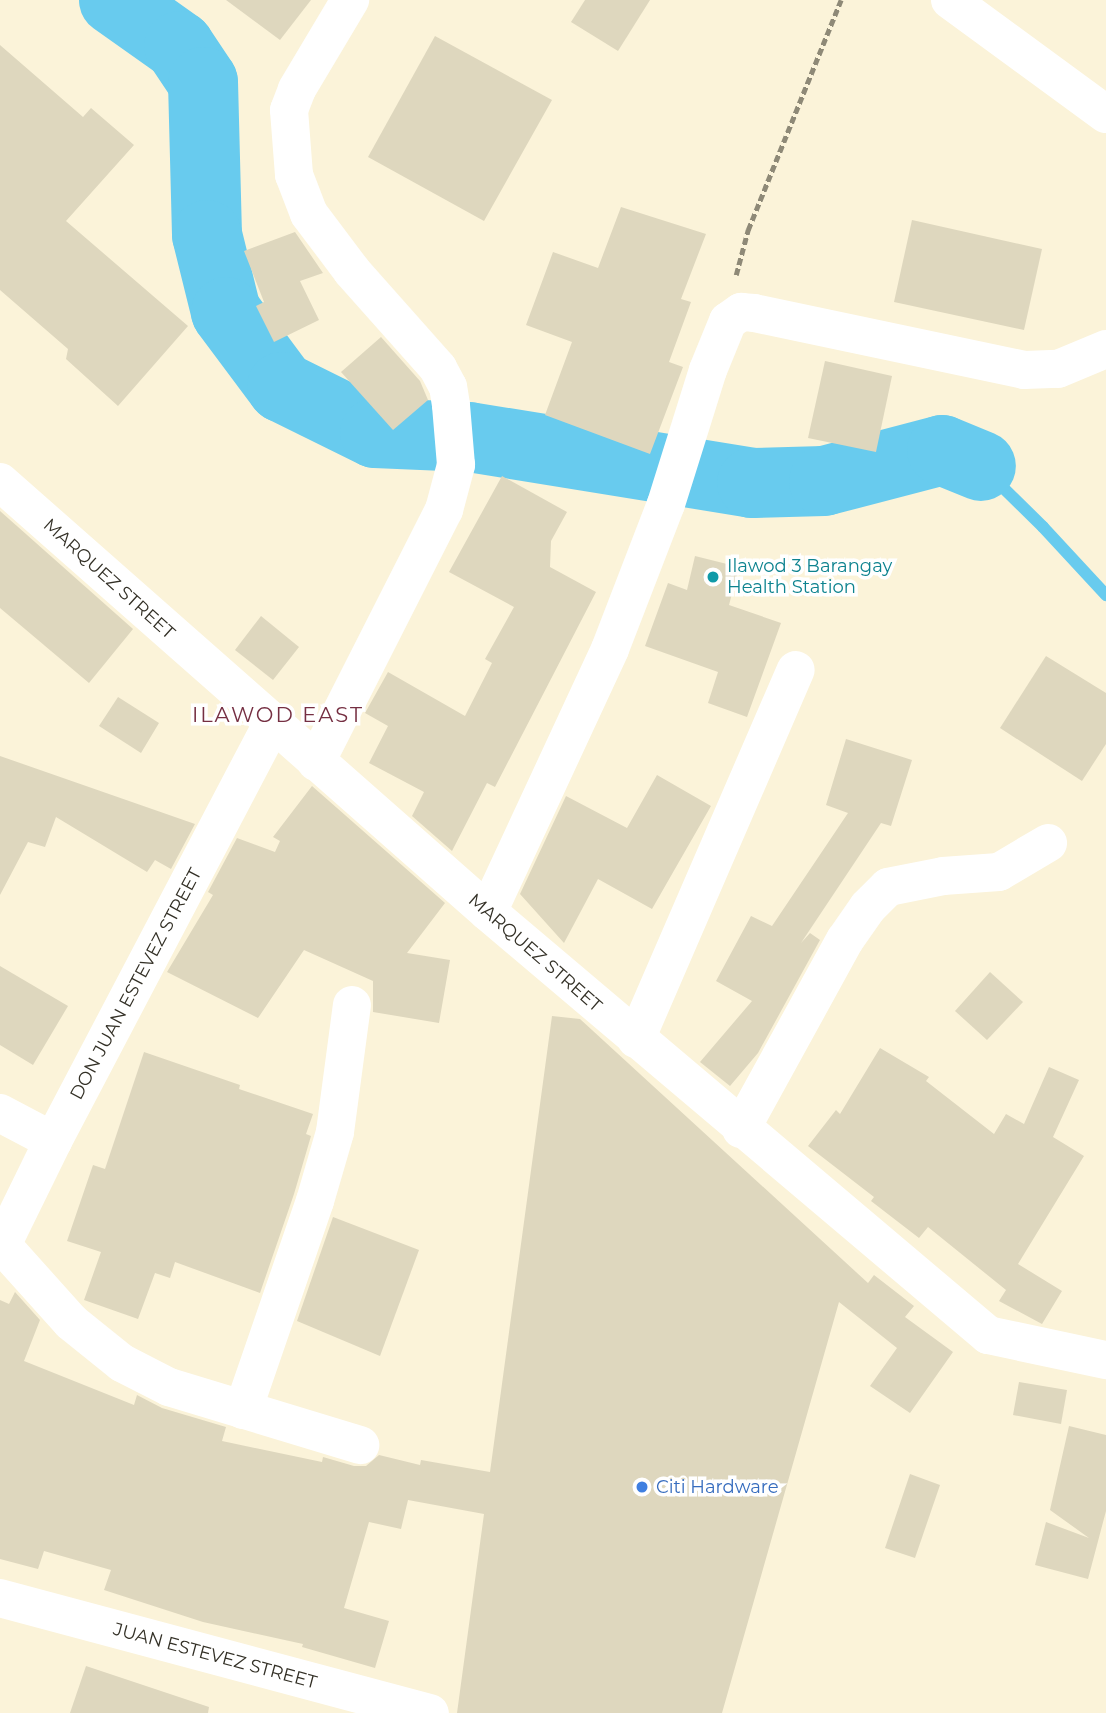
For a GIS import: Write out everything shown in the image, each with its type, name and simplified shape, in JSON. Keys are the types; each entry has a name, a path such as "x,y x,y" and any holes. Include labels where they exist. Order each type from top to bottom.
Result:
{"street":[{"path":"316,762 444,510 456,464 448,387 438,368 352,271 309,214 294,175 289,110 297,89 350,0"},
{"path":"950,0 1106,114"},
{"path":"488,912 610,649 666,504 708,370 728,321 741,312 754,313 1024,370 1058,369 1106,349"},
{"name":"MARQUEZ STREET","path":"0,482 488,912 741,1129 988,1335 1106,1360"},
{"path":"636,1039 796,670"},
{"name":"DON JUAN ESTEVEZ STREET","path":"272,724 1,1245 71,1322 122,1363 169,1387 360,1445"},
{"path":"741,1129 845,940 868,907 888,887 943,876 999,872 1048,843"},
{"path":"243,1410 315,1201 335,1132 352,1005"},
{"path":"0,1113 53,1141"},
{"name":"JUAN ESTEVEZ STREET","path":"0,1598 430,1713"}],"path":[{"path":"728,321 748,230 841,0"}],"building":[{"path":"226,0 311,0 280,40"},
{"path":"585,0 650,0 618,51 571,22"},
{"path":"435,36 552,100 484,221 368,157"},
{"path":"0,45 83,117 91,108 134,145 66,221 188,326 118,406 66,359 68,349 0,290"},
{"path":"621,207 706,234 681,299 691,302 669,362 683,367 650,454 545,415 572,342 526,325 553,252 598,268"},
{"path":"912,220 1042,249 1024,330 894,302"},
{"path":"295,232 323,273 300,281 319,320 274,342 256,306 264,302 244,251"},
{"path":"381,337 420,381 428,400 393,430 341,372"},
{"path":"825,361 892,376 876,452 808,438"},
{"path":"502,476 567,512 551,541 550,567 596,592 495,787 487,783 452,851 412,816 424,792 369,763 388,726 365,713 388,672 465,716 492,663 485,659 514,607 449,572"},
{"path":"0,511 133,629 89,683 0,608"},
{"path":"695,556 739,567 729,605 781,623 747,717 708,703 718,672 645,646 668,583 687,590"},
{"path":"261,616 299,647 273,680 235,650"},
{"path":"1046,656 1106,693 1106,744 1082,781 1000,728"},
{"path":"118,697 159,723 141,753 99,726"},
{"path":"846,739 912,760 891,826 881,823 801,943 810,933 820,940 758,1053 730,1086 700,1062 752,1001 716,981 751,916 772,926 848,813 826,805"},
{"path":"0,756 195,824 171,869 155,860 147,872 56,817 45,847 28,842 0,895"},
{"path":"657,775 711,806 652,909 598,879 564,943 520,894 566,796 627,828"},
{"path":"312,786 445,903 407,953 450,960 439,1023 373,1012 373,981 304,950 258,1018 167,972 213,895 208,892 237,838 275,852 280,841 273,837"},
{"path":"0,966 68,1006 33,1065 0,1045"},
{"path":"990,972 1023,1002 987,1040 955,1011"},
{"name":"Citi Hardware","path":"552,1016 580,1019 868,1283 874,1275 914,1306 905,1317 953,1352 910,1413 870,1386 897,1348 839,1302 722,1713 457,1713 484,1514 408,1500 401,1529 369,1522 344,1608 389,1621 375,1668 302,1647 303,1644 203,1622 104,1590 111,1570 44,1551 38,1569 0,1559 0,1300 9,1304 15,1292 40,1320 24,1361 134,1405 137,1395 162,1408 226,1427 222,1441 322,1462 323,1457 354,1466 366,1466 379,1455 420,1465 421,1460 490,1472"},
{"path":"880,1048 929,1077 926,1081 994,1134 1006,1114 1024,1124 1049,1067 1079,1080 1053,1137 1084,1156 1018,1264 1062,1291 1042,1324 999,1301 1006,1290 928,1227 919,1238 871,1201 874,1197 808,1146 836,1110 840,1114"},
{"path":"144,1052 313,1114 306,1134 311,1136 294,1194 260,1293 175,1262 170,1278 155,1273 138,1319 84,1300 101,1252 67,1241 93,1165 105,1169"},
{"path":"333,1217 419,1250 380,1356 297,1321"},
{"path":"1019,1382 1067,1390 1061,1424 1013,1415"},
{"path":"1069,1426 1106,1435 1106,1511 1088,1579 1035,1565 1046,1522 1089,1538 1050,1510"},
{"path":"910,1474 940,1485 915,1558 885,1548"},
{"path":"86,1666 209,1707 208,1713 70,1713"}],"waterway":[{"path":"114,0 179,46 203,82 207,235 226,312 282,387 375,433 469,437 752,483 824,481 942,450 981,466"},
{"path":"981,466 1106,595"}],"place":[{"name":"Ilawod 3 Barangay Health Station","path":"713,577"},
{"name":"Citi Hardware","path":"642,1487"}],"district":[{"name":"ILAWOD EAST","path":"278,715"}]}
